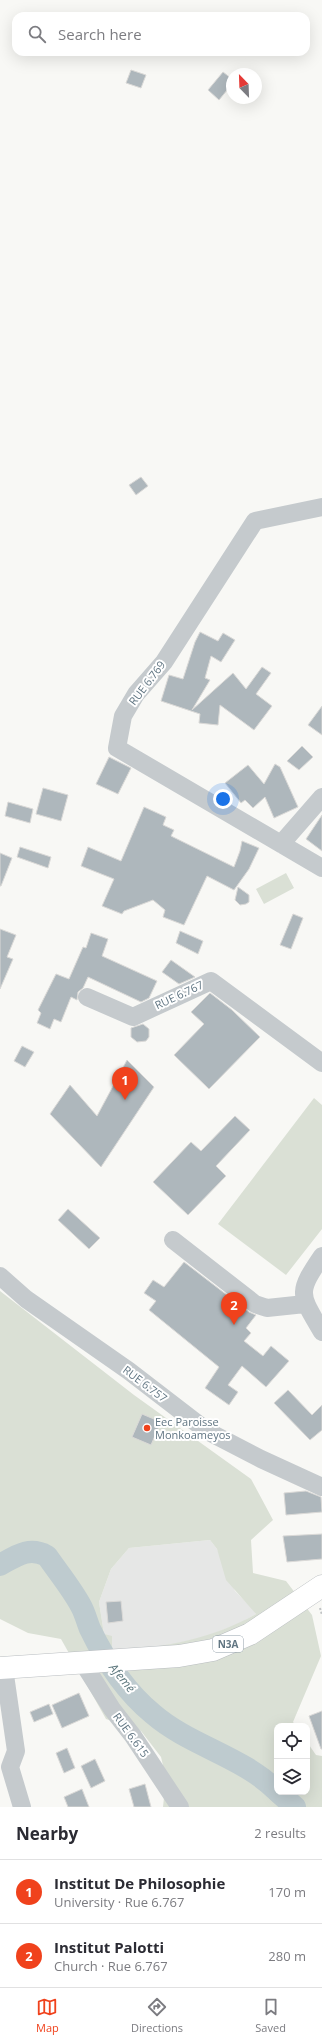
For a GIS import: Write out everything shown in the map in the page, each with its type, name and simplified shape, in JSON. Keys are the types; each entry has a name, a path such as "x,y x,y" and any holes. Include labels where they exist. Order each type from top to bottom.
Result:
{"highway":[{"name":"N3A","path":"2,1668 179,1656 213,1650 250,1634 322,1586"}],"street":[{"name":"RUE 6.769","path":"322,508 255,521 164,662 123,716 117,748 322,868"},
{"path":"281,844 322,797"},
{"name":"RUE 6.767","path":"87,997 133,1017 211,981 322,1063"},
{"path":"172,1240 255,1304 267,1308 305,1304"},
{"path":"322,1256 308,1277 303,1290 305,1304 322,1332"},
{"name":"RUE 6.757","path":"0,1276 26,1299 129,1371 207,1431 261,1459 322,1487"},
{"name":"RUE 6.615","path":"88,1663 112,1709 133,1736 180,1807"},
{"path":"2,1668 16,1751 10,1767 22,1807"}],"shaded area":[{"path":"286,873 294,888 264,904 256,889"},
{"path":"314,1098 322,1105 322,1229 286,1275 218,1224"},
{"path":"0,1291 134,1395 251,1479 273,1520 251,1540 253,1573 286,1581 312,1615 321,1656 294,1723 274,1723 274,1795 310,1795 310,1746 316,1755 322,1756 322,1807 163,1807 166,1778 161,1757 141,1731 106,1719 61,1639 28,1633 0,1619","holes":["210,1540 217,1549 226,1580 256,1614 223,1630 188,1640 117,1652 112,1649 112,1636 104,1634 99,1602 111,1569 129,1548"]},
{"path":"210,1540 217,1549 235,1591 256,1614 238,1624 205,1637 169,1645 117,1652 112,1649 104,1634 99,1602 111,1569 129,1548"}],"building":[{"path":"131,70 146,75 141,88 126,83"},
{"path":"223,72 226,74 226,91 219,100 208,90"},
{"path":"141,477 148,486 136,495 129,485"},
{"path":"200,632 218,641 223,633 235,640 221,662 211,656 205,678 210,680 192,710 233,673 246,689 262,667 271,673 256,694 272,706 254,730 220,705 218,725 199,723 200,714 161,701 169,675 183,679 195,642"},
{"path":"322,706 322,735 308,725"},
{"path":"302,746 313,757 299,770 287,761"},
{"path":"109,757 131,768 118,794 96,784"},
{"path":"275,764 280,767 298,807 274,818 265,797 253,808 245,800 241,803 225,783 248,765 264,784"},
{"path":"43,788 68,795 61,821 36,814"},
{"path":"8,802 33,809 30,823 5,816"},
{"path":"144,807 166,817 163,825 174,830 171,836 234,867 242,841 259,848 249,869 234,890 207,876 184,925 163,917 165,910 153,900 124,911 122,914 102,906 114,879 81,866 88,847 121,861"},
{"path":"322,815 322,851 306,839"},
{"path":"20,847 51,857 48,868 17,857"},
{"path":"0,853 12,858 1,886 0,886"},
{"path":"238,887 249,895 249,902 246,904 240,905 235,900"},
{"path":"293,914 303,918 291,949 280,945"},
{"path":"0,929 16,935 7,957 13,959 0,989"},
{"path":"180,931 203,941 198,954 176,943"},
{"path":"91,933 108,939 102,956 157,981 149,998 141,1002 88,977 83,988 78,992 77,1000 71,997 61,1022 54,1019 50,1029 37,1023 41,1013 38,1010 56,974 69,979 83,947 86,948"},
{"path":"171,960 195,977 179,984 162,972"},
{"path":"210,993 232,1010 260,1037 209,1089 174,1055 204,1024 191,1012"},
{"path":"143,1024 149,1029 149,1037 146,1041 137,1042 131,1037 131,1028"},
{"path":"22,1046 34,1052 25,1067 14,1061"},
{"path":"127,1060 154,1087 101,1167 50,1114 70,1085 97,1116"},
{"path":"235,1116 250,1130 216,1166 226,1176 188,1215 153,1182 191,1142 201,1151"},
{"path":"68,1209 100,1238 89,1249 58,1220"},
{"path":"184,1262 249,1312 256,1315 246,1328 251,1333 244,1341 263,1356 271,1346 289,1361 266,1387 242,1366 228,1385 238,1392 229,1405 205,1388 219,1367 149,1310 156,1301 144,1293 153,1280 164,1287"},
{"path":"288,1390 312,1415 322,1405 322,1430 310,1440 274,1403"},
{"path":"142,1414 161,1422 151,1445 132,1437"},
{"path":"306,1491 321,1497 322,1512 286,1515 284,1493"},
{"path":"322,1534 322,1559 287,1562 283,1536"},
{"path":"121,1601 123,1621 108,1623 106,1602"},
{"path":"79,1693 89,1716 62,1728 52,1705"},
{"path":"49,1704 53,1714 34,1722 30,1712"},
{"path":"322,1711 322,1749 321,1749 309,1716"},
{"path":"67,1748 75,1768 64,1773 56,1753"},
{"path":"95,1759 105,1781 91,1788 81,1766"},
{"path":"145,1784 151,1807 134,1807 129,1789"},
{"path":"82,1789 89,1807 68,1807 64,1797"}],"waterway":[{"name":"Afemé","path":"0,1565 28,1552 40,1553 47,1556 69,1587 84,1612 90,1629 109,1664 134,1696 153,1714 183,1735 248,1769 274,1788"},
{"name":"Afemé","path":"281,1795 295,1807"}],"place":[{"name":"Institut De Philosophie","path":"125,1100"},
{"name":"Institut Palotti","path":"234,1325"},
{"name":"Eec Paroisse Monkoameyos","path":"147,1428"}]}
